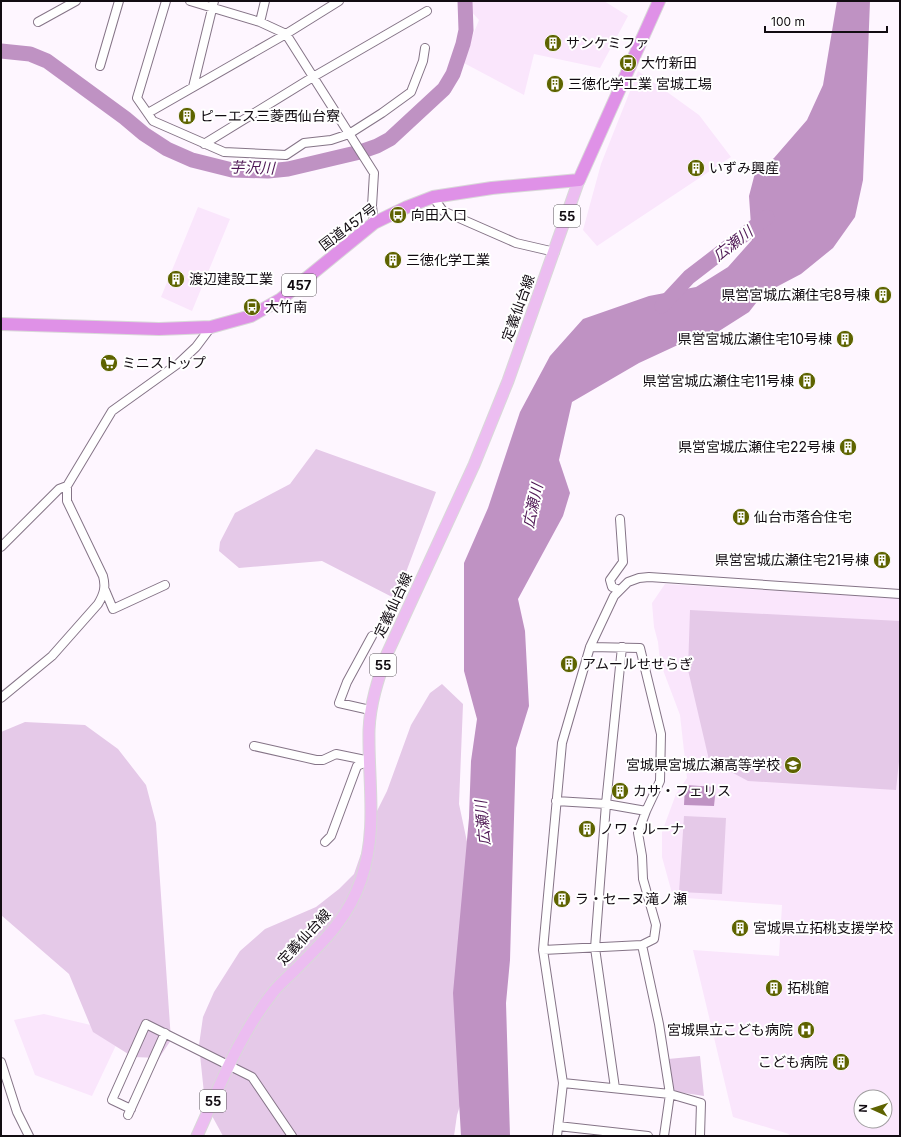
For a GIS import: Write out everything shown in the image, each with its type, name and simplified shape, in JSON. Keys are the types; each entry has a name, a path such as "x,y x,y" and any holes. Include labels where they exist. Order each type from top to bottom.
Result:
{"highway":[{"path":"579,180 659,1"},
{"name":"国道457号","path":"1,324 159,329 211,328 251,316 281,299 374,223 407,207 433,197 492,188 579,180"}],"main road":[{"name":"定義仙台線","path":"196,1136 228,1065 254,1019 272,994 326,939 348,911 363,875 372,834 370,710 378,680 387,654 474,465 508,381 555,252 579,180"}],"street":[{"path":"38,22 76,1"},
{"path":"100,66 119,1"},
{"path":"166,1 137,98 153,121 224,152 286,155 304,143 350,136 411,92 424,60 425,48"},
{"path":"190,1 213,5 260,22 286,34 374,173 372,206 374,223"},
{"path":"260,22 265,1"},
{"path":"148,113 286,34 339,1"},
{"path":"193,87 213,5"},
{"path":"204,144 427,11"},
{"path":"433,197 443,211 516,243 555,252"},
{"path":"1,546 31,519 59,489 66,486 112,411 179,363 196,347 211,328"},
{"path":"66,486 67,501 104,576 105,590 113,609 165,585"},
{"path":"619,590 612,587 610,580 623,562 620,519"},
{"path":"557,1136 563,1083 543,950 562,743 590,647 614,596 619,590 639,578 649,577 900,594"},
{"path":"1,698 52,656 98,604 105,590"},
{"path":"370,710 339,703 347,682 372,636"},
{"path":"543,950 642,945 654,939 656,924 643,879 642,856 638,833 646,811 660,781 661,734 640,648 590,647"},
{"path":"615,1088 595,948 606,804 622,647"},
{"path":"254,746 311,759 323,760 336,754 370,761"},
{"path":"325,842 331,836 357,766 370,761"},
{"path":"556,801 606,804 646,811"},
{"path":"642,945 670,1094 664,1136"},
{"path":"165,1033 130,1112 112,1100 146,1024 165,1033 252,1077 292,1136"},
{"path":"1,1062 17,1112 29,1136"},
{"path":"563,1083 670,1094 701,1103 700,1136"},
{"path":"558,1126 648,1136"}],"shaded area":[{"name":"サンケミファ","path":"473,1 604,1 628,16 600,68 534,54 524,95 462,62 479,20 470,10"},
{"name":"いずみ興産","path":"638,71 699,115 731,157 597,246 583,230 601,164"},
{"name":"渡辺建設工業","path":"198,207 230,219 192,311 161,297"},
{"path":"316,449 436,492 396,599 322,561 239,568 219,551 220,542 235,513 290,484"},
{"name":"宮城県宮城広瀬高等学校","path":"665,584 900,598 900,1136 788,1136 789,1134 733,1117 693,950 779,956 782,905 673,897 662,857 662,832 676,794 687,778 680,715 660,662 658,642 654,627 652,603"},
{"path":"690,610 900,621 900,752 896,790 748,781 709,760 688,670"},
{"path":"442,684 463,704 459,804 470,856 468,1081 457,1115 454,1136 223,1136 205,1103 199,1045 203,1017 214,992 240,951 265,929 316,907 339,889 354,874 373,819 387,791 411,725 430,693"},
{"path":"25,722 85,725 118,749 146,785 156,823 171,1040 159,1058 133,1057 93,1032 69,974 1,915 1,732"},
{"path":"684,816 726,818 722,894 679,892"},
{"path":"44,1014 112,1030 127,1022 92,1096 35,1075 14,1020"},
{"path":"700,1056 704,1096 672,1091 668,1059"}],"water":[{"path":"837,1 870,1 863,180 855,217 833,248 801,274 763,294 749,312 716,333 680,344 639,363 572,402 559,460 570,493 563,516 518,599 525,631 529,706 516,748 510,960 506,1003 510,1136 461,1136 453,993 469,818 471,761 477,719 464,671 464,563 488,508 520,412 550,356 583,319 649,296 696,287 728,267 752,240 749,196 755,173 774,158 807,120 823,85"},
{"path":"685,785 716,787 714,806 684,805"}],"waterway":[{"name":"芋沢川","path":"1,51 30,54 47,61 125,118 144,134 167,149 192,160 232,170 268,171 288,169 360,152 377,146 390,139 444,89 453,74 463,44 466,30 465,1"},
{"name":"広瀬川","path":"662,306 689,277 767,217"}],"place":[{"name":"サンケミファ","path":"553,43"},
{"name":"大竹新田","path":"628,63"},
{"name":"三徳化学工業 宮城工場","path":"555,84"},
{"name":"ピーエス三菱西仙台寮","path":"187,116"},
{"name":"いずみ興産","path":"696,168"},
{"name":"向田入口","path":"398,215"},
{"name":"三徳化学工業","path":"393,260"},
{"name":"渡辺建設工業","path":"176,279"},
{"name":"県営宮城広瀬住宅8号棟","path":"883,295"},
{"name":"大竹南","path":"252,307"},
{"name":"県営宮城広瀬住宅10号棟","path":"845,339"},
{"name":"ミニストップ","path":"109,363"},
{"name":"県営宮城広瀬住宅11号棟","path":"807,381"},
{"name":"県営宮城広瀬住宅22号棟","path":"848,447"},
{"name":"仙台市落合住宅","path":"741,517"},
{"name":"県営宮城広瀬住宅21号棟","path":"882,560"},
{"name":"アムールせせらぎ","path":"569,664"},
{"name":"宮城県宮城広瀬高等学校","path":"793,765"},
{"name":"カサ・フェリス","path":"620,791"},
{"name":"ノワ・ルーナ","path":"587,829"},
{"name":"ラ・セーヌ滝ノ瀬","path":"562,899"},
{"name":"宮城県立拓桃支援学校","path":"740,928"},
{"name":"拓桃館","path":"774,988"},
{"name":"宮城県立こども病院","path":"806,1030"},
{"name":"こども病院","path":"841,1062"}]}
